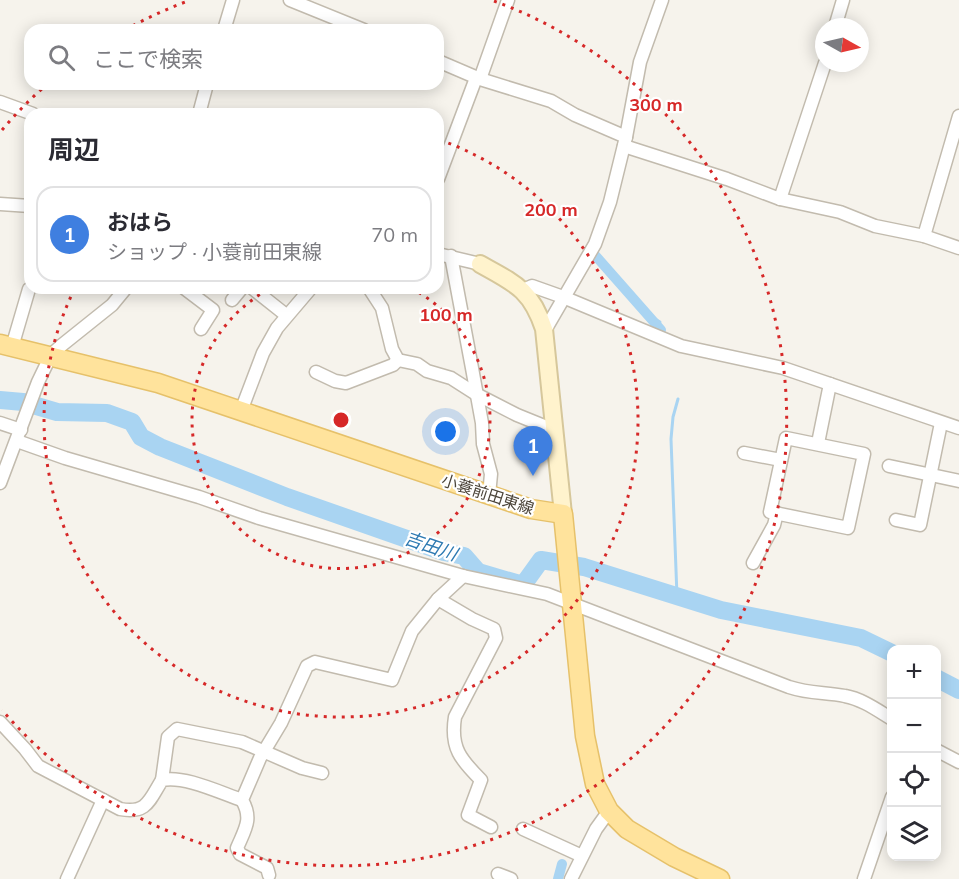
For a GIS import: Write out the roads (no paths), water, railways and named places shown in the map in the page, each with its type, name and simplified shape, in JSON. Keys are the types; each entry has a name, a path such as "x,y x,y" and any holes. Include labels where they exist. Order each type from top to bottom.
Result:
{"main road":[{"name":"小蓑前田東線","path":"6,345 158,383 531,509 564,523"},
{"path":"564,523 589,762 595,784 609,811 627,829 696,873 720,879"}],"street":[{"path":"226,24 233,0"},
{"path":"290,0 319,5 353,24"},
{"path":"444,164 508,0"},
{"path":"544,332 595,244 610,202 625,141 640,62 662,0"},
{"path":"838,18 843,0"},
{"path":"444,65 478,79 551,101 625,141 780,199 840,212 875,226 924,236 959,248"},
{"path":"780,199 822,72"},
{"path":"201,108 205,90"},
{"path":"0,102 24,111"},
{"path":"924,236 959,116"},
{"path":"0,204 24,206"},
{"path":"444,255 480,264 508,279 523,290 533,303 544,332 564,523"},
{"path":"452,256 482,423 483,444 491,474 489,495"},
{"path":"523,290 532,286 681,346 783,368 959,428"},
{"path":"6,345 27,294"},
{"path":"0,483 38,382 51,355 112,305 121,294"},
{"path":"192,294 213,310 201,329"},
{"path":"232,300 237,294"},
{"path":"260,294 286,315"},
{"path":"241,411 263,353 286,315 305,294"},
{"path":"373,294 382,308 392,349 398,360 417,364 427,371 451,378 517,415 554,430"},
{"path":"316,372 335,381 346,382 393,365 398,360"},
{"path":"818,443 830,384"},
{"path":"0,423 65,458 200,497 259,518 463,576 573,599 789,687 803,692 856,699 887,717"},
{"path":"896,520 920,525 941,423"},
{"path":"786,438 864,454 848,528 770,512 782,460 786,438"},
{"path":"744,453 782,460"},
{"path":"889,466 959,481"},
{"path":"753,562 774,525 777,513"},
{"path":"242,800 307,666 315,662 392,680 412,631 438,599 463,576"},
{"path":"438,599 494,629 496,638 455,717 453,729 461,760 481,780 468,815 491,827"},
{"path":"0,722 10,735 25,748 38,766 120,809 134,812 148,802 162,780 168,737 177,729 242,742 302,768 321,773"},
{"path":"941,753 959,762"},
{"path":"162,780 200,785 242,800 248,811 247,825 237,848 240,854 267,868 269,874"},
{"path":"67,879 103,800"},
{"path":"864,879 888,807"},
{"path":"571,879 596,829 609,811"},
{"path":"523,829 582,856"},
{"path":"498,874 511,879"}],"waterway":[{"path":"594,254 661,330"},
{"path":"645,313 660,322"},
{"path":"677,596 671,439 673,417 678,399"},
{"name":"吉田川","path":"0,400 23,402 57,412 107,413 132,422 141,437 160,447 287,497 444,552 464,556 478,572 523,585 541,560 584,567 721,610 861,638 887,651"},
{"name":"吉田川","path":"941,681 959,690"},
{"path":"558,879 562,864"}],"place":[{"name":"おはら","path":"533,476"}]}
